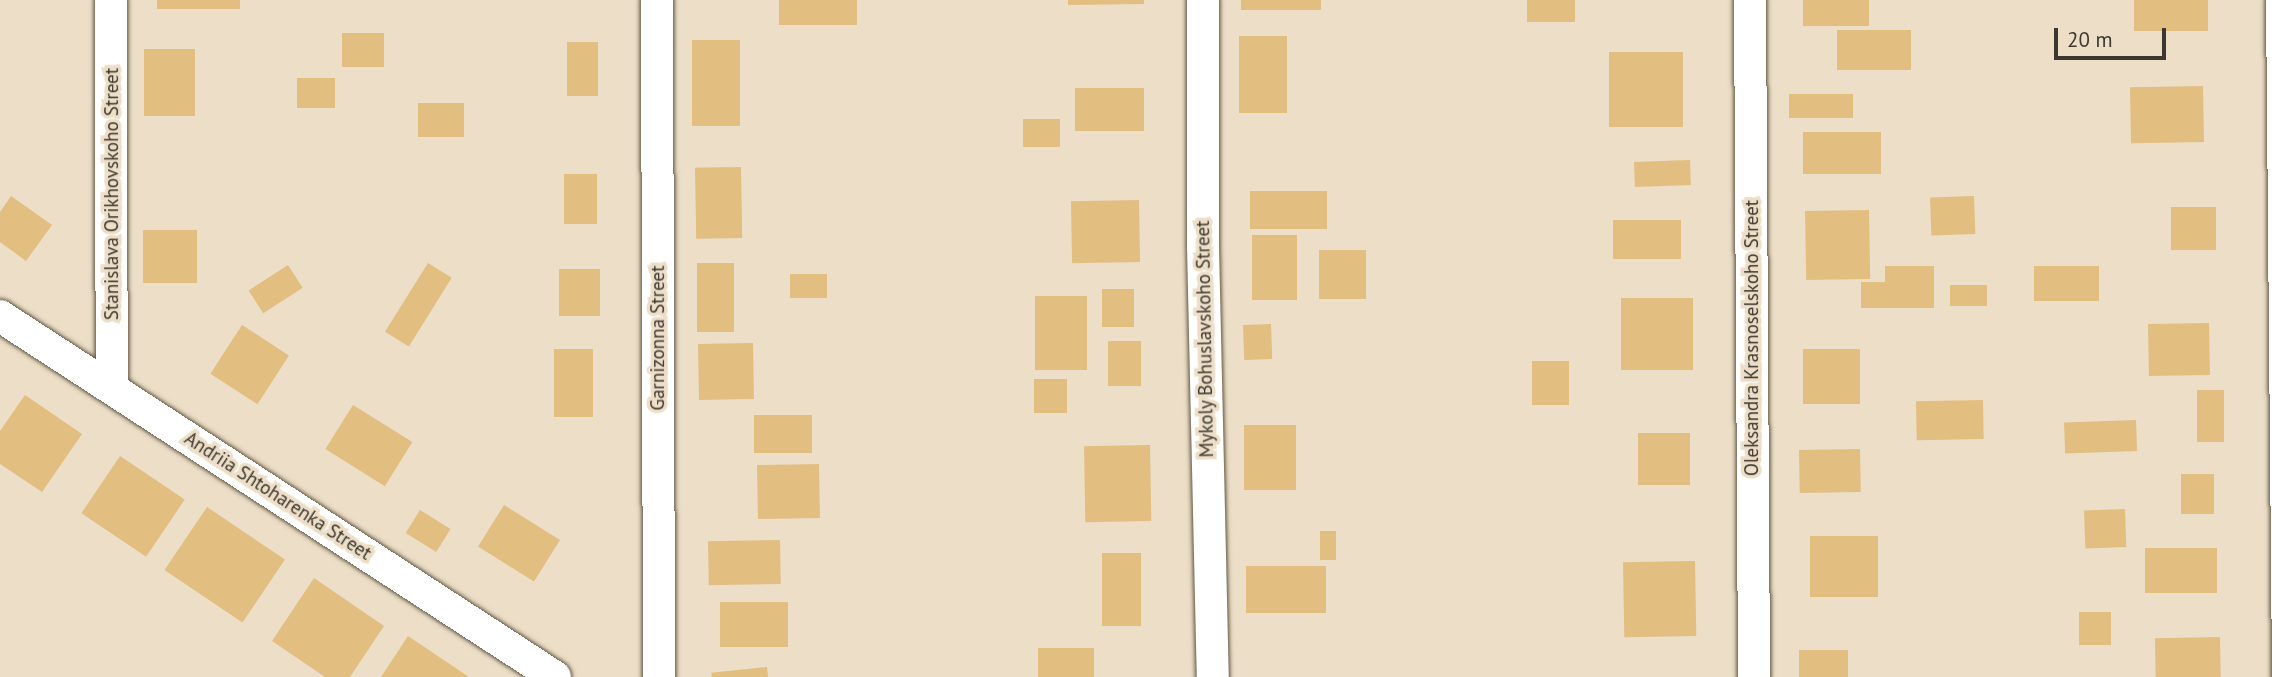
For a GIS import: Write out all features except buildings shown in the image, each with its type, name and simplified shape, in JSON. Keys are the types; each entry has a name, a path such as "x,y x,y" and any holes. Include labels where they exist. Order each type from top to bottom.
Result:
{"street":[{"name":"Stanislava Orikhovskoho Street","path":"111,0 112,388"},
{"name":"Garnizonna Street","path":"657,0 659,677"},
{"name":"Mykoly Bohuslavskoho Street","path":"1203,0 1203,247 1213,677"},
{"name":"Oleksandra Krasnoselskoho Street","path":"1750,0 1754,677"},
{"path":"2282,0 2288,677"},
{"name":"Andriia Shtoharenka Street","path":"0,316 555,677"}]}
